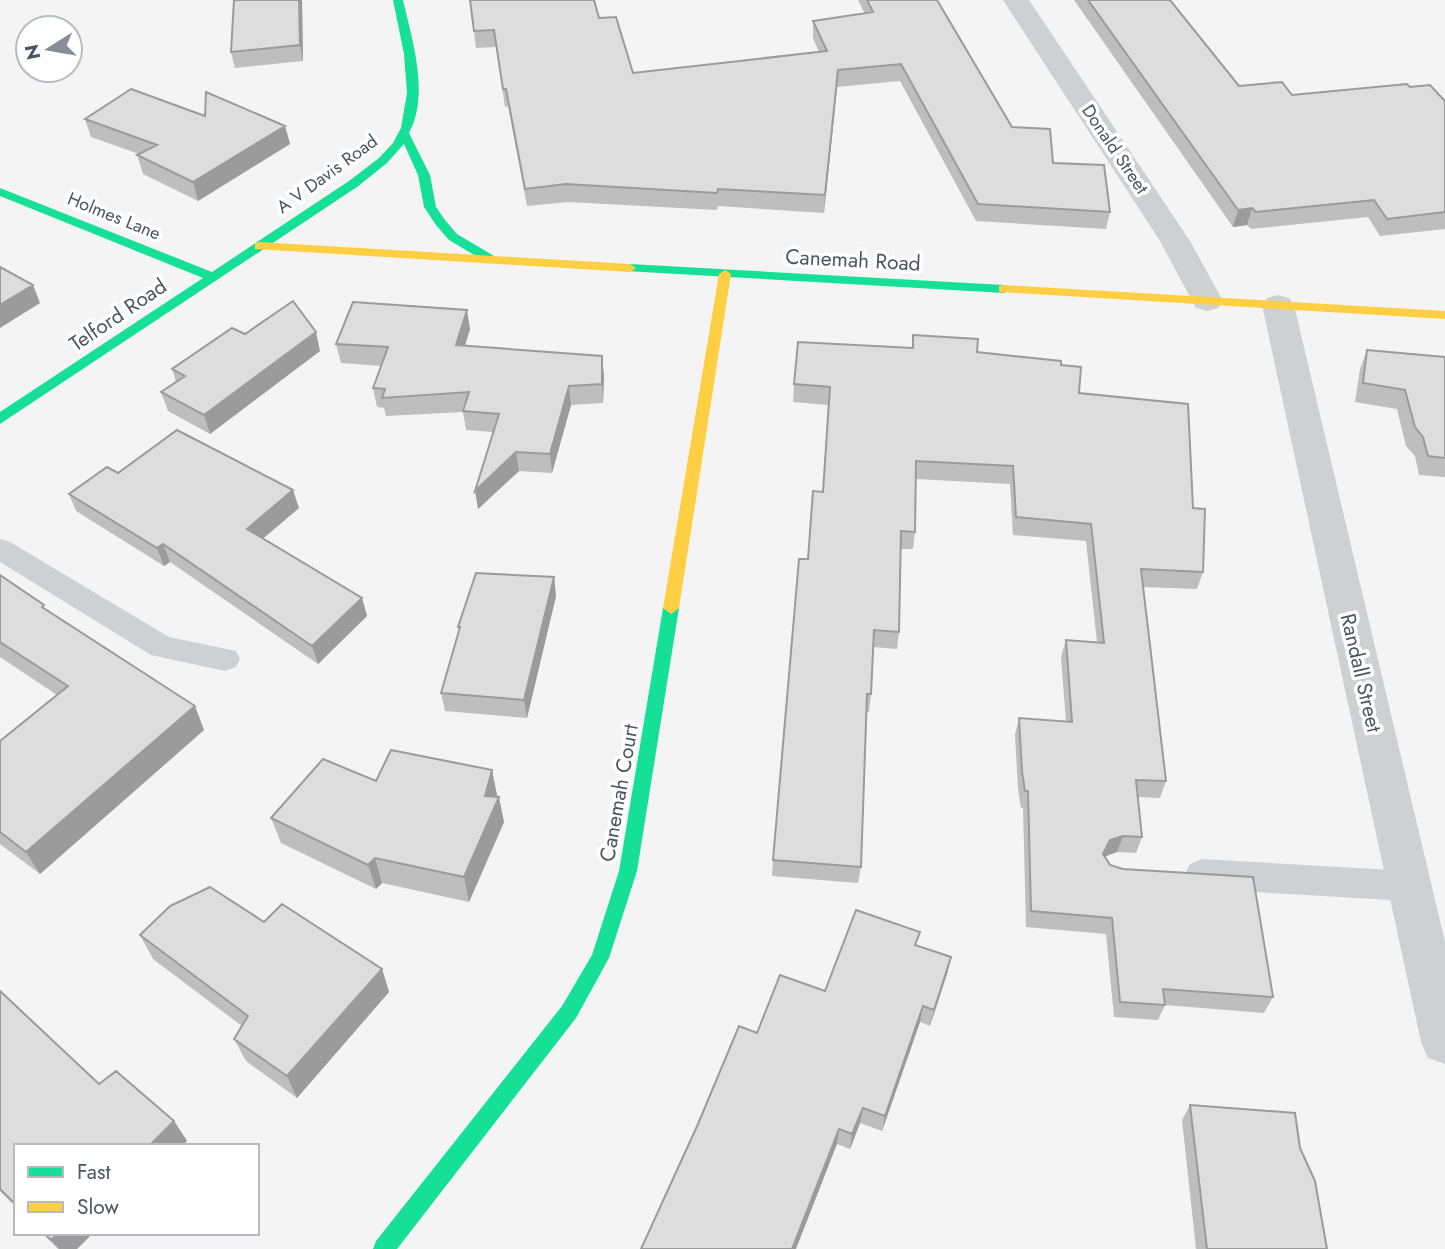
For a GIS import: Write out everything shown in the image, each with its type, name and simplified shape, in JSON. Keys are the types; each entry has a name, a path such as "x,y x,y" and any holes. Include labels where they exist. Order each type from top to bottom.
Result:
{"street":[{"name":"A V Davis Road","path":"259,246 363,176 387,157 405,135 411,99 398,0"},
{"name":"Donald Street","path":"1016,0 1175,241 1208,301"},
{"path":"405,135 424,175 430,207 440,222 453,237 492,260"},
{"name":"Holmes Lane","path":"0,192 213,277"},
{"name":"Canemah Road","path":"259,246 1445,315"},
{"name":"Telford Road","path":"0,419 259,246"},
{"name":"Canemah Court","path":"384,1249 569,1012 600,958 628,871 725,274"},
{"name":"Randall Street","path":"1278,305 1445,1042"}],"lane":[{"path":"0,549 162,647 225,659"},
{"path":"1173,873 1409,886"}],"building":[{"path":"234,0 299,0 300,45 231,52"},
{"path":"470,0 594,0 599,18 616,17 633,73 827,51 813,21 873,12 867,0 937,0 1012,127 1050,129 1053,163 1104,165 1110,212 978,204 901,64 838,70 825,195 718,189 717,193 566,184 525,189 506,89 503,89 494,30 474,31"},
{"path":"1088,0 1170,0 1239,86 1282,82 1292,95 1407,84 1410,87 1430,85 1445,101 1445,212 1387,219 1374,200 1256,212 1252,208 1238,210"},
{"path":"131,89 205,116 206,92 285,126 193,182 137,155 157,145 85,119"},
{"path":"0,267 33,285 0,305"},
{"path":"293,301 316,332 204,415 161,392 185,376 172,369 232,328 245,334"},
{"path":"353,302 467,310 456,345 602,356 602,384 569,386 550,454 516,452 475,491 499,414 463,411 469,392 382,398 385,389 373,388 388,347 336,344"},
{"path":"913,335 978,339 977,352 1061,361 1061,365 1081,367 1079,393 1188,404 1193,508 1205,509 1203,572 1141,569 1166,781 1136,780 1142,837 1123,836 1110,840 1103,854 1110,865 1123,869 1253,877 1273,997 1163,989 1165,1005 1120,1002 1112,918 1031,911 1028,791 1025,791 1022,772 1019,718 1072,722 1066,640 1104,643 1091,524 1016,517 1013,466 916,461 915,532 901,531 899,632 874,630 871,694 867,694 861,867 773,860 799,559 808,559 813,491 823,492 830,387 794,384 798,342 913,348"},
{"path":"1367,350 1445,357 1445,458 1428,456 1423,437 1415,427 1405,390 1363,383"},
{"path":"177,430 293,490 247,529 362,598 312,646 163,544 157,548 69,494 107,467 118,473"},
{"path":"476,573 554,577 524,700 441,693 458,627"},
{"path":"0,575 44,605 42,607 195,706 26,852 0,832 0,741 68,686 0,642"},
{"path":"391,750 492,770 485,796 499,797 464,877 375,858 368,865 271,818 323,759 376,781"},
{"path":"210,887 264,922 282,904 382,969 287,1076 234,1039 248,1016 140,935 170,906"},
{"path":"856,910 920,932 915,945 951,957 934,1010 923,1006 885,1116 863,1108 852,1134 839,1129 792,1249 641,1249 739,1026 757,1033 780,975 825,991"},
{"path":"0,991 99,1084 116,1071 174,1121 151,1144 14,1144 14,1203 0,1189"},
{"path":"1190,1105 1295,1113 1300,1148 1315,1181 1327,1249 1207,1249"}],"traffic: fast":[{"path":"0,419 353,184 389,156 406,128 411,111 412,74 398,0"},
{"path":"405,135 424,175 430,207 440,222 453,237 490,259"},
{"path":"0,192 213,277"},
{"path":"630,268 1004,289"},
{"path":"384,1249 569,1012 600,958 628,871 671,608"}],"traffic: slow":[{"path":"259,246 630,268"},
{"path":"671,608 725,274"},
{"path":"1004,289 1445,315"}]}
